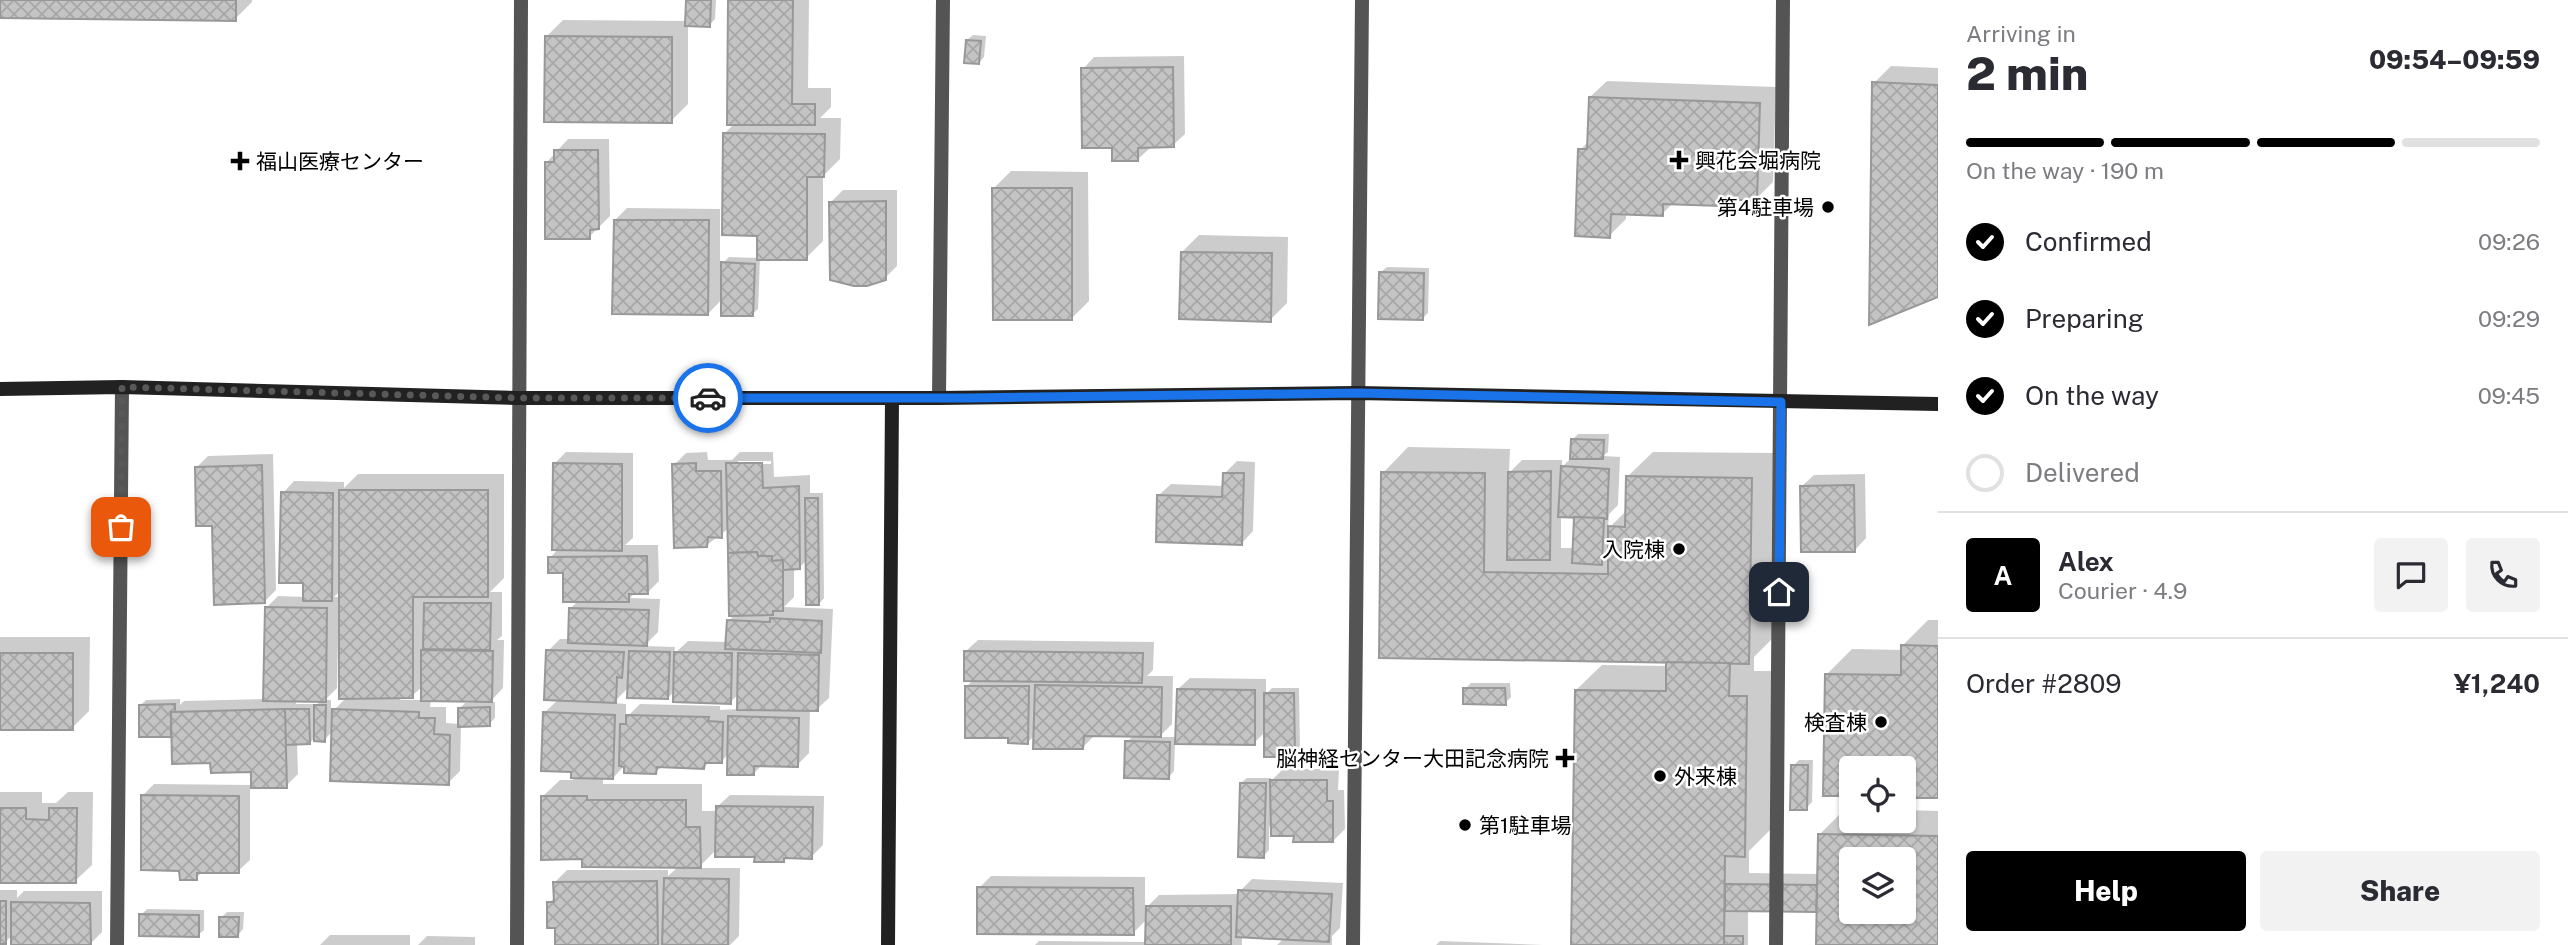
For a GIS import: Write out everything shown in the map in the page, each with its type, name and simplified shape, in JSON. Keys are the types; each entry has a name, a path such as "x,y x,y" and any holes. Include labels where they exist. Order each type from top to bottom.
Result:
{"street":[{"path":"517,945 520,0"},
{"path":"939,398 943,0"},
{"path":"1353,945 1362,0"},
{"path":"1776,945 1783,0"},
{"path":"117,945 122,387"},
{"path":"0,389 122,387 518,398 939,398 1358,393 1938,404"},
{"path":"888,945 892,398"}],"building":[{"path":"0,0 236,0 236,21 0,18"},
{"path":"686,0 711,0 710,27 685,26"},
{"path":"728,0 793,0 792,104 815,104 815,125 727,125"},
{"path":"545,36 672,37 672,123 544,122"},
{"path":"966,40 981,41 979,64 964,63"},
{"path":"1173,67 1174,147 1138,148 1138,161 1112,161 1112,148 1082,148 1081,68"},
{"path":"1872,82 1938,85 1938,297 1869,325"},
{"path":"1589,97 1760,103 1757,201 1720,199 1720,206 1663,204 1663,216 1611,214 1610,238 1575,236 1578,149 1587,149"},
{"path":"723,133 825,134 824,177 807,177 807,260 757,260 757,236 722,235"},
{"path":"554,150 598,150 599,229 590,230 590,239 545,239 545,162 554,162"},
{"path":"992,188 1072,188 1072,320 993,320"},
{"path":"886,201 886,280 867,286 854,286 830,280 829,202"},
{"path":"614,220 709,220 708,315 612,314"},
{"path":"1181,252 1272,253 1271,322 1179,319"},
{"path":"721,262 755,264 753,316 721,316"},
{"path":"1379,272 1424,273 1423,320 1378,319"},
{"path":"1571,439 1604,440 1603,459 1570,459"},
{"path":"553,463 622,464 622,551 552,550"},
{"path":"696,463 696,471 721,471 722,538 708,537 707,547 674,548 672,464"},
{"path":"726,463 762,463 763,488 799,486 800,569 783,570 783,560 772,561 772,556 758,556 757,552 728,553"},
{"path":"262,465 265,603 214,605 212,526 196,526 195,467"},
{"path":"1561,466 1609,469 1607,519 1558,517"},
{"path":"1551,471 1550,560 1507,560 1508,472"},
{"name":"入院棟","path":"1381,472 1485,473 1484,572 1608,574 1608,526 1625,527 1626,476 1752,478 1749,664 1379,658"},
{"path":"1223,473 1244,473 1242,545 1156,542 1157,495 1222,497"},
{"path":"1854,485 1855,552 1801,552 1800,486"},
{"path":"339,490 488,490 488,597 413,597 413,698 339,699"},
{"path":"281,492 333,493 332,601 303,601 303,583 279,583"},
{"path":"805,498 818,498 819,605 806,605"},
{"path":"1574,517 1604,518 1602,565 1572,563"},
{"path":"757,552 758,556 772,556 772,561 783,560 783,611 773,611 773,615 729,616 728,553"},
{"path":"647,556 648,594 629,594 629,602 563,602 563,573 548,573 548,557"},
{"path":"424,603 491,603 490,650 423,649"},
{"path":"265,607 327,608 326,702 263,701"},
{"path":"569,608 649,610 647,646 568,643"},
{"path":"770,618 822,621 821,653 725,649 727,620 770,622"},
{"name":"検査棟","path":"1901,645 1938,646 1938,798 1916,798 1916,756 1839,756 1839,796 1823,796 1825,674 1901,675"},
{"path":"421,650 493,651 492,702 421,701"},
{"path":"546,650 624,652 622,678 617,677 616,703 544,700"},
{"path":"629,651 670,652 668,699 627,698"},
{"path":"964,651 1143,653 1142,683 964,681"},
{"path":"674,652 732,653 731,704 673,702"},
{"path":"0,653 73,653 73,730 0,730"},
{"path":"738,653 819,655 818,711 737,710"},
{"name":"外来棟","path":"1666,662 1730,663 1729,696 1747,696 1745,857 1725,856 1724,945 1571,945 1575,690 1666,691"},
{"path":"1035,685 1162,687 1161,737 1084,736 1083,749 1033,749"},
{"path":"965,686 1029,686 1028,744 1008,743 1008,738 965,738"},
{"path":"1463,688 1505,688 1506,705 1463,704"},
{"path":"1177,689 1255,690 1255,745 1175,744"},
{"path":"1264,693 1294,693 1295,757 1264,757"},
{"path":"175,704 175,712 171,712 171,737 139,737 139,705"},
{"path":"314,705 326,705 325,742 314,741"},
{"path":"490,707 490,726 458,727 458,708"},
{"path":"285,709 309,709 310,744 285,745"},
{"path":"285,709 287,788 251,788 251,772 211,773 210,763 172,764 171,712"},
{"path":"332,709 419,712 419,718 435,718 434,734 450,735 449,785 330,781"},
{"path":"543,712 615,715 613,779 571,778 571,772 541,771"},
{"path":"626,715 709,717 708,721 723,722 722,763 705,763 704,769 657,767 656,774 624,773 624,767 619,766 620,724 626,724"},
{"path":"728,716 799,718 798,767 754,766 754,775 727,775"},
{"path":"1125,741 1170,742 1169,779 1124,778"},
{"path":"1791,765 1808,765 1807,810 1790,810"},
{"path":"1270,780 1327,780 1327,801 1333,801 1333,842 1293,842 1294,836 1271,836"},
{"path":"1240,783 1266,783 1264,858 1238,857"},
{"path":"141,795 239,796 239,873 197,873 197,880 180,880 179,871 141,870"},
{"path":"541,796 587,796 587,800 686,800 686,827 700,827 701,868 582,867 582,859 541,860"},
{"path":"716,806 813,807 812,859 784,858 784,862 754,862 755,857 715,857"},
{"path":"0,808 26,808 26,819 49,820 49,808 77,808 76,883 0,883"},
{"path":"1818,834 1938,836 1938,945 1816,945"},
{"path":"664,878 729,879 728,945 662,945"},
{"path":"657,881 658,945 555,945 555,928 547,928 547,902 554,902 553,882"},
{"path":"1725,884 1817,885 1816,912 1725,911"},
{"path":"977,887 1133,888 1134,935 977,934"},
{"path":"1238,890 1332,894 1329,942 1236,937"},
{"path":"0,901 6,901 6,944 0,944"},
{"path":"11,902 90,903 91,945 11,945"},
{"path":"1146,906 1231,906 1231,945 1145,945"},
{"path":"139,914 199,915 199,937 139,936"},
{"path":"219,917 239,917 238,937 219,937"},
{"path":"1724,936 1743,936 1743,945 1724,945"}],"way so far":[{"path":"121,527 122,387 518,398 708,398"}],"place":[{"name":"興花会堀病院","path":"1679,160"},
{"name":"福山医療センター","path":"240,161"},
{"name":"第4駐車場","path":"1828,207"},
{"name":"入院棟","path":"1679,549"},
{"name":"検査棟","path":"1881,722"},
{"name":"脳神経センター大田記念病院","path":"1565,758"},
{"name":"外来棟","path":"1660,776"},
{"name":"第1駐車場","path":"1465,825"}],"route":[{"path":"708,398 1358,393 1781,402 1779,592"}]}
